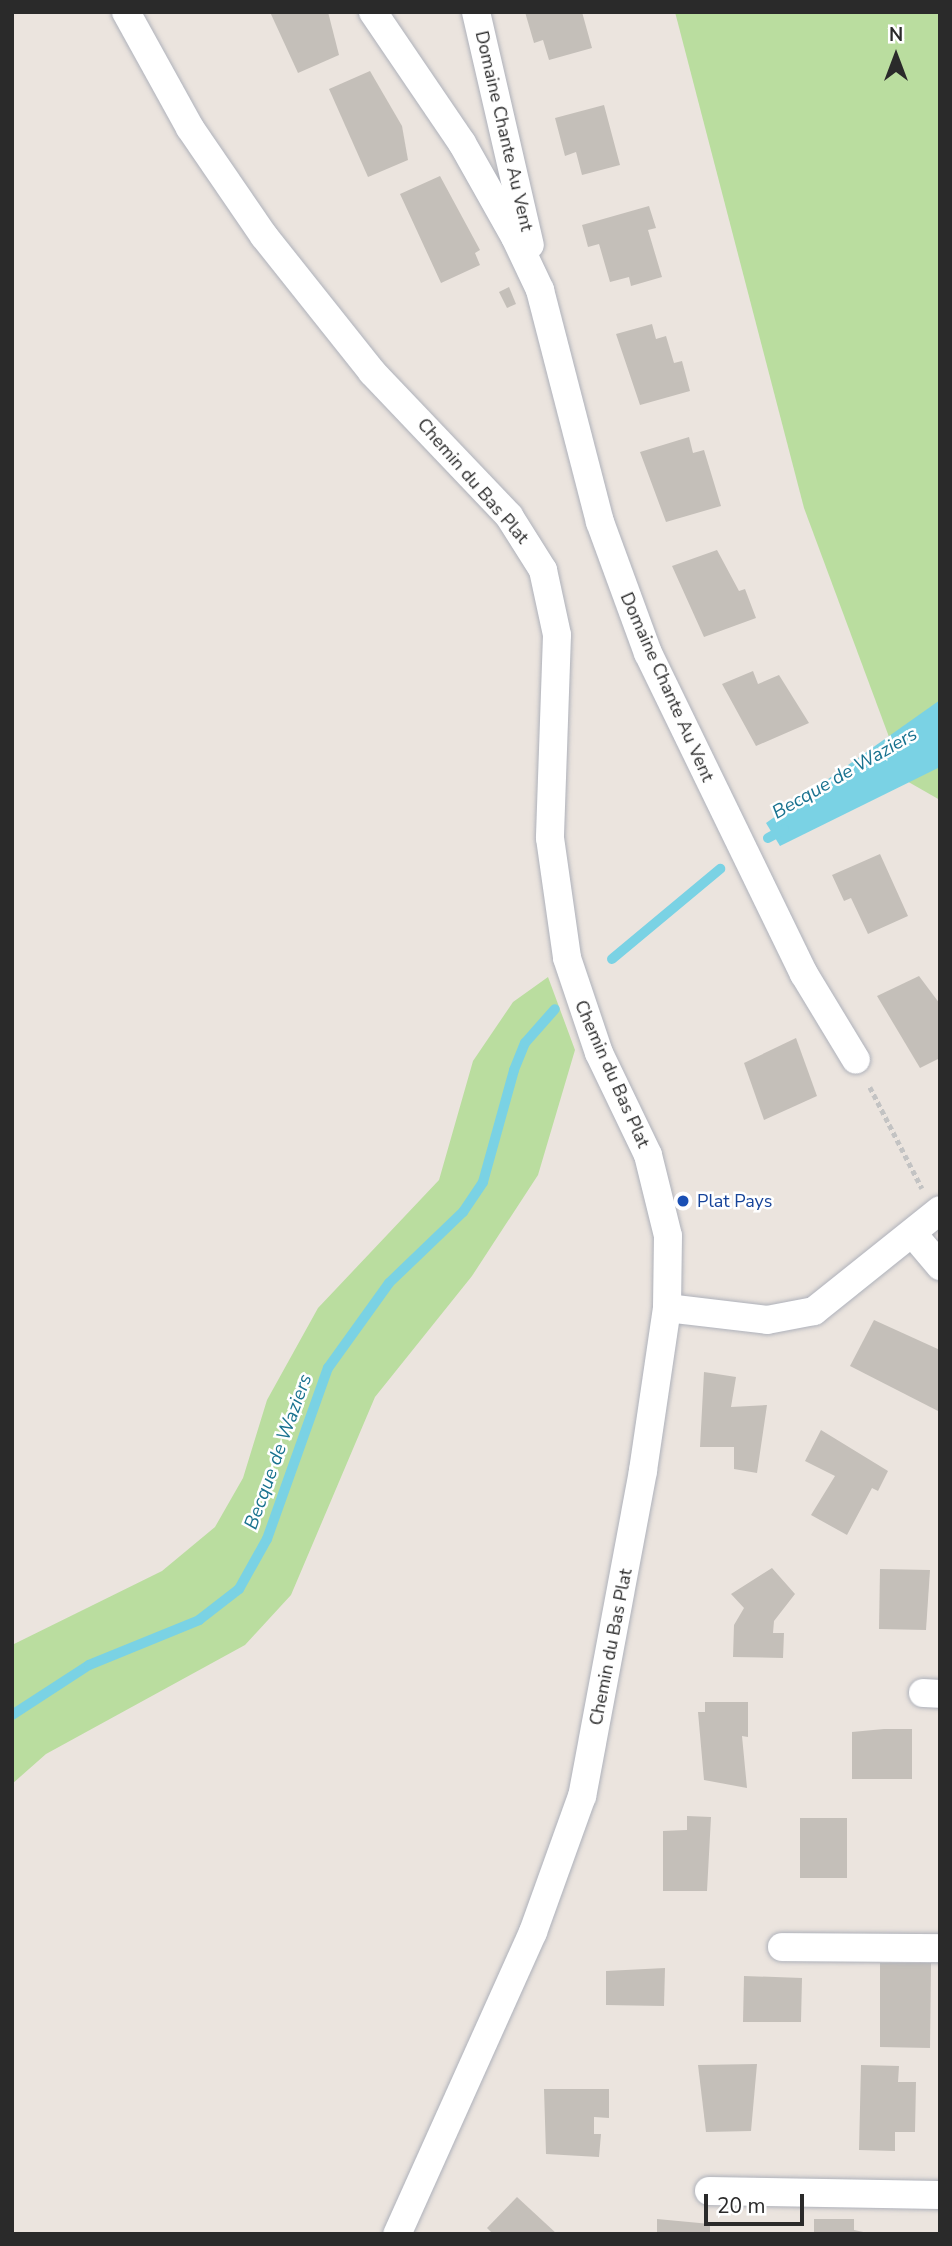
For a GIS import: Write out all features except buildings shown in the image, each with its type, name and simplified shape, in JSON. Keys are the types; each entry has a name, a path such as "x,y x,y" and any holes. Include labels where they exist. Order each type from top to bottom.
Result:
{"street":[{"name":"Chemin du Bas Plat","path":"126,12 190,128 272,248 372,372 509,516 543,570 557,635 550,788 556,900 575,991 655,1176 668,1236 667,1308 619,1609 569,1842 397,2234"},
{"name":"Domaine Chante Au Vent","path":"373,12 490,188 540,290"},
{"name":"Domaine Chante Au Vent","path":"475,12 540,290 600,522 648,653 804,974 856,1060"},
{"path":"667,1308 792,1318 836,1297 938,1212"},
{"path":"913,1234 940,1266"},
{"path":"782,1947 940,1948"},
{"path":"709,2191 940,2195"}],"path":[{"path":"856,1060 938,1212"}],"green space":[{"path":"675,12 940,12 940,800 905,780 804,508"},
{"path":"548,977 575,1050 538,1175 472,1276 375,1397 291,1595 245,1645 46,1754 12,1784 12,1645 162,1571 215,1527 243,1478 267,1400 318,1308 439,1180 473,1061 513,1002"}],"water":[{"path":"940,700 940,767 780,846 766,823"}],"waterway":[{"name":"Becque de Waziers","path":"768,838 784,829"},
{"name":"Becque de Waziers","path":"612,959 720,869"},
{"name":"Becque de Waziers","path":"12,1715 89,1665 199,1620 239,1589 267,1539 328,1368 389,1283 463,1212 483,1182 514,1070 525,1043 555,1009"}],"place":[{"name":"Plat Pays","path":"683,1201"}]}
